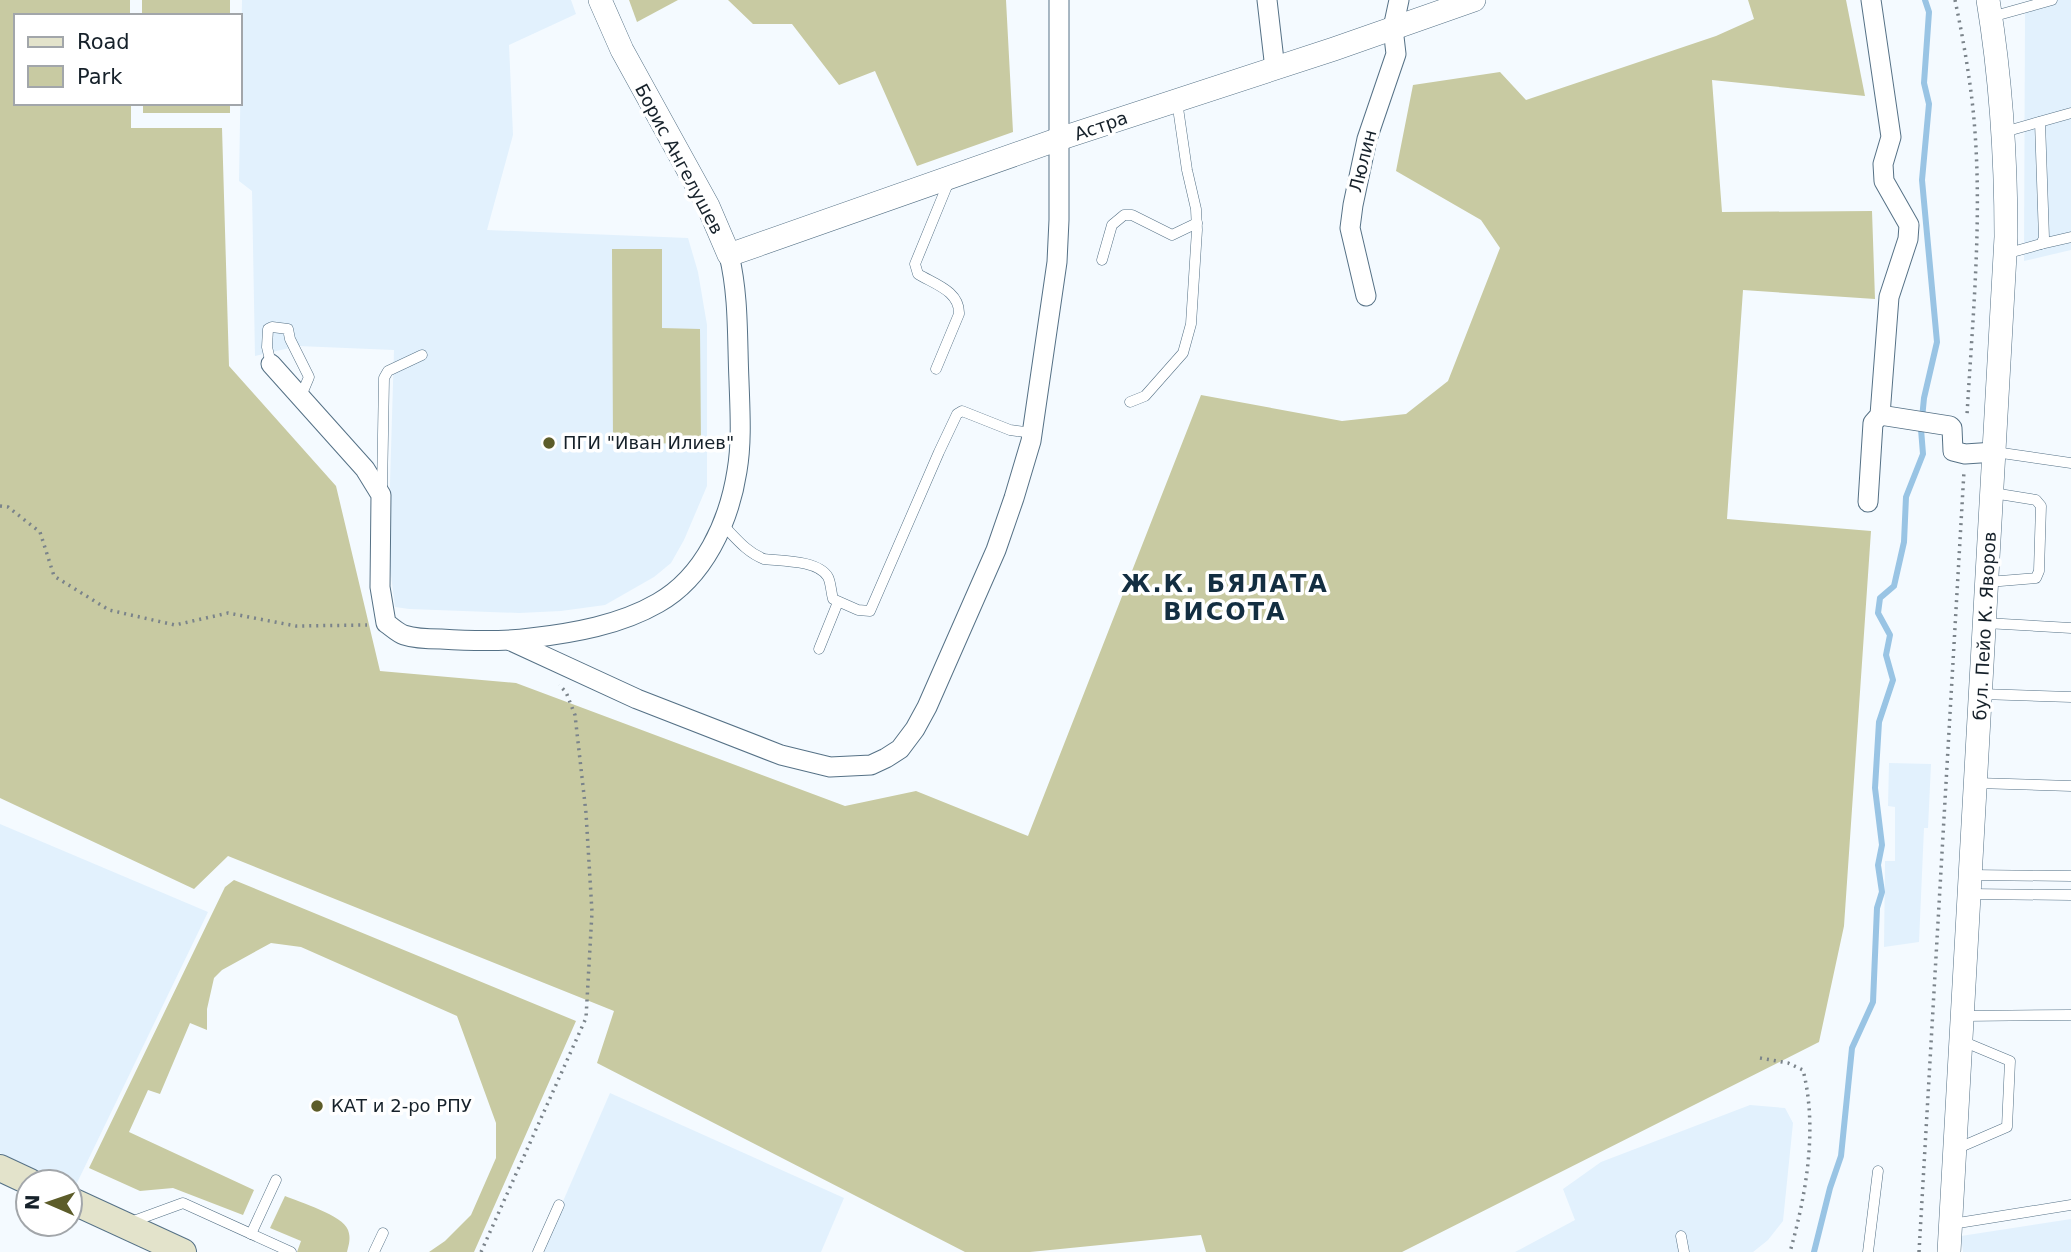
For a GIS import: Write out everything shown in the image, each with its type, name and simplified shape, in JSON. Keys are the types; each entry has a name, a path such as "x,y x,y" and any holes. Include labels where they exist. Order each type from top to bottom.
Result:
{"main road":[{"path":"84,1206 183,1252"}],"street":[{"name":"Борис Ангелушев","path":"386,623 402,634 416,638 471,641 558,635 604,625 658,603 696,571 722,524 731,498 737,469 740,430 734,276 729,255 708,206 622,50 600,0"},
{"path":"511,640 637,699 781,755 830,767 871,765 900,749 927,707 996,550 1032,433 1057,262 1059,0"},
{"path":"1267,0 1275,69"},
{"name":"Люлин","path":"1366,296 1350,228 1367,139 1396,54 1393,27 1399,0"},
{"name":"Астра","path":"729,255 1059,139 1275,69 1474,0"},
{"path":"1871,0 1891,137 1883,164 1884,181 1909,225 1908,239 1889,297 1889,416"},
{"name":"бул. Пейо К. Яворов","path":"1949,1252 2005,254 2004,132 1989,9"},
{"path":"271,364 365,469 382,495 380,587 386,623"},
{"path":"1868,502 1872,423 1889,416 1950,426 1953,451 1965,454 1995,452"}],"lane":[{"path":"1989,9 2052,0"},
{"path":"1130,402 1146,396 1183,353 1191,324 1197,248 1196,209 1186,170 1177,100"},
{"path":"2004,132 2071,113"},
{"path":"2040,122 2044,239 2041,244"},
{"path":"936,369 959,314 959,306 945,289 918,274 915,264 950,178"},
{"path":"1102,260 1112,225 1124,215 1132,215 1172,235 1196,223"},
{"path":"2005,254 2071,237"},
{"path":"271,364 267,347 268,329 288,329 290,339 309,377 301,396"},
{"path":"382,495 384,378 388,371 422,355"},
{"path":"722,524 756,556 812,565 820,569 829,579 833,599 858,610 870,611 939,452 960,412 1010,430 1032,433"},
{"path":"1995,452 2071,463"},
{"path":"1988,582 2036,578 2039,571 2042,506 2036,500 1993,493"},
{"path":"819,649 838,602"},
{"path":"1985,623 2071,628"},
{"path":"1981,694 2071,697"},
{"path":"1976,783 2071,786"},
{"path":"1970,885 2071,876"},
{"path":"1970,885 2071,895"},
{"path":"1963,1016 2071,1015"},
{"path":"1956,1149 2007,1127 2008,1114 2010,1061 1961,1040"},
{"path":"1868,1252 1878,1171"},
{"path":"251,1234 276,1180"},
{"path":"124,1225 183,1203 291,1252"},
{"path":"538,1252 559,1205"},
{"path":"1951,1224 2071,1205"},
{"path":"374,1252 383,1233"},
{"path":"1681,1236 1684,1252"}],"path":[{"path":"1919,1252 1976,260 1977,188 1972,101 1955,0"},
{"path":"0,506 8,507 40,532 54,576 109,610 174,625 229,613 296,626 386,623"},
{"path":"481,1252 586,1018 592,912 586,813 575,715 566,692 558,685"},
{"path":"1760,1058 1788,1063 1803,1070 1810,1106 1803,1191 1790,1252"}],"shaded area":[{"path":"242,0 571,0 576,14 509,45 513,135 487,230 688,238 698,272 707,325 707,486 671,563 654,577 605,605 561,611 519,613 395,607 388,551 394,350 298,346 255,356 252,191 239,181"},
{"path":"2054,0 2071,0 2071,250 2024,261 2025,13"},
{"path":"1889,763 1931,764 1928,828 1924,828 1919,942 1884,947 1885,861 1895,861 1895,807 1888,806"},
{"path":"0,824 208,912 84,1168 33,1168 0,1153"},
{"path":"610,1093 844,1198 821,1252 541,1252"},
{"path":"1750,1105 1785,1108 1793,1123 1783,1221 1768,1240 1753,1252 1515,1252 1575,1220 1563,1189 1601,1162"},
{"path":"2071,1219 2071,1252 1963,1252 1961,1236"}],"green space":[{"path":"0,0 130,0 130,14 14,14 14,105 131,105 131,128 222,128 229,366 336,486 380,671 516,683 845,806 916,791 1028,836 1201,395 1342,421 1406,414 1448,381 1500,248 1481,220 1396,171 1413,85 1500,72 1526,100 1716,36 1754,19 1748,0 1846,0 1865,96 1712,80 1722,212 1872,211 1875,299 1743,290 1727,519 1871,531 1844,926 1819,1042 1402,1252 1206,1252 1201,1235 1030,1252 965,1252 597,1063 614,1011 228,856 194,889 0,798"},
{"path":"142,0 230,0 230,14 142,14"},
{"path":"629,0 678,0 637,22"},
{"path":"728,0 1006,0 1013,132 917,166 875,71 839,85 792,24 753,24"},
{"path":"143,105 230,105 230,113 143,113"},
{"path":"612,249 662,249 662,328 700,329 701,443 613,444"},
{"path":"234,880 576,1021 474,1252 429,1252 445,1241 471,1215 496,1158 496,1123 457,1016 301,947 271,943 222,970 214,978 207,1009 207,1030 190,1023 160,1094 148,1090 129,1132 254,1190 243,1215 173,1188 140,1191 89,1168 225,887"},
{"path":"285,1196 330,1214 344,1224 349,1236 347,1252 297,1252 301,1241 270,1228"}],"waterway":[{"path":"1814,1252 1841,1156 1852,1048 1873,1002 1877,908 1882,892 1878,865 1882,845 1875,788 1879,722 1893,680 1886,655 1890,635 1878,613 1880,598 1894,586 1904,542 1906,497 1923,454 1921,429 1924,398 1937,342 1922,180 1929,104 1924,83 1929,12 1925,0"}],"place":[{"name":"ПГИ \"Иван Илиев\"","path":"549,443"},
{"name":"КАТ и 2-ро РПУ","path":"317,1106"}],"district":[{"name":"Ж.К. БЯЛАТА ВИСОТА","path":"1225,598"}]}
